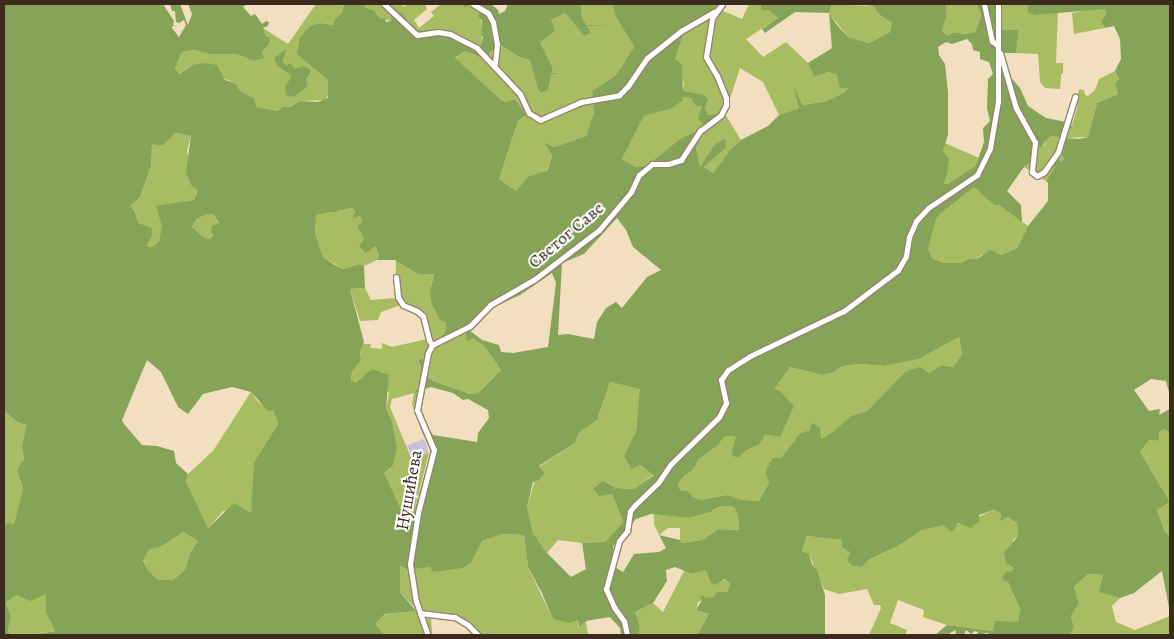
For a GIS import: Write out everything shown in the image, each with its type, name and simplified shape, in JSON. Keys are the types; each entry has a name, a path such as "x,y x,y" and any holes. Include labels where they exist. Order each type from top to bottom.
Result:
{"street":[{"path":"384,4 417,35 438,32 450,34 477,48 520,94 529,113 536,119 543,119 581,102 619,95 628,86 647,58 680,31 716,10"},
{"path":"473,4 488,13 493,22 497,44 494,64"},
{"name":"Светог Саве","path":"432,345 470,326 490,305 535,279 599,230 631,192 639,175 652,164 668,164 681,160 700,131 721,115 726,106 726,98 718,76 706,57 712,18 722,4"},
{"path":"984,4 992,41 997,45 1016,108 1035,142 1032,172 1036,176 1044,172 1058,152 1075,97"},
{"path":"627,635 624,621 606,589 619,541 630,524 630,511 658,483 671,464 719,417 726,403 721,380 728,370 750,356 844,311 898,270 906,256 909,237 916,221 928,208 977,175 990,148 998,102 1000,66 997,45 998,4"},
{"path":"396,277 398,297 403,305 423,316 432,345"},
{"name":"Нушићева","path":"428,635 416,601 410,564 418,513 434,450 417,410 428,353 432,345"},
{"path":"420,613 455,617 468,625 478,635"}],"shaded area":[{"path":"424,439 429,453 412,459 407,445"}],"green space":[{"path":"4,4 163,4 174,21 172,28 179,37 186,25 184,20 179,23 176,22 175,11 172,11 170,4 180,4 188,25 192,14 188,4 247,4 243,7 251,16 255,14 262,24 266,21 269,22 268,26 263,28 266,36 270,39 269,44 262,52 264,58 254,61 236,54 208,54 195,50 182,52 175,68 179,74 193,65 205,63 217,65 225,80 235,83 240,91 254,98 257,107 278,111 283,106 290,107 300,101 318,102 328,98 328,80 297,54 300,37 311,25 320,23 333,25 335,19 342,12 344,4 364,4 366,8 374,11 379,18 385,19 386,22 391,21 392,13 401,13 410,24 408,31 452,36 481,48 483,36 481,36 482,20 478,16 481,13 470,5 464,8 463,4 491,4 498,10 499,14 505,11 508,4 581,4 582,17 591,33 584,36 565,13 551,20 555,31 540,42 553,68 548,90 541,93 538,90 530,60 519,57 499,44 484,59 465,51 455,58 501,100 506,102 515,99 526,115 518,121 499,179 516,191 528,176 547,171 552,156 545,143 554,147 586,136 594,112 592,91 616,75 634,47 615,15 612,4 727,4 721,10 684,33 675,59 682,65 683,91 703,95 708,99 705,107 708,115 725,114 722,119 703,124 698,118 702,106 695,105 691,98 683,97 682,101 670,109 644,116 622,159 635,167 646,166 680,139 695,132 699,142 696,148 700,167 715,144 725,139 726,148 704,167 713,173 730,150 741,140 768,126 779,115 799,108 793,86 803,105 827,101 845,92 848,88 840,88 837,75 829,72 814,77 808,63 832,48 829,13 848,37 869,43 890,32 892,23 880,15 873,6 858,4 946,4 947,14 942,31 947,36 954,32 965,34 975,32 981,16 977,4 996,4 995,30 1019,30 1016,53 996,53 998,69 1007,73 1020,88 1028,106 1046,118 1071,123 1072,128 1068,130 1065,138 1079,139 1088,137 1097,103 1118,94 1115,83 1119,79 1115,71 1121,59 1120,39 1114,26 1105,28 1101,21 1106,15 1105,9 1035,15 1028,13 1027,4 1170,4 1170,396 1166,381 1151,379 1134,390 1149,411 1160,409 1159,415 1170,409 1170,434 1165,429 1159,432 1159,441 1149,440 1140,452 1170,502 1157,510 1165,532 1170,537 1170,613 1162,571 1134,593 1120,598 1099,592 1103,575 1088,574 1074,587 1079,603 1071,616 1074,627 1070,635 990,635 988,633 976,635 978,632 975,631 971,634 966,630 964,635 955,635 956,630 950,633 950,635 935,635 947,625 993,631 995,621 1018,622 1020,609 1008,582 1004,581 1002,577 1007,571 1011,572 1014,568 1006,563 1004,553 1018,536 1017,523 1007,517 1000,521 1001,514 994,510 979,515 979,521 971,528 958,523 952,532 943,525 922,530 898,546 870,559 862,567 852,566 847,560 850,552 842,547 842,540 807,536 802,551 809,554 812,564 817,570 825,595 825,635 697,635 709,614 696,610 702,600 700,597 702,595 706,598 713,597 718,592 727,592 730,583 724,579 715,585 711,583 706,570 692,574 675,567 666,570 667,581 653,603 635,612 640,626 639,635 621,635 620,628 610,617 586,621 579,627 578,620 570,623 553,619 528,567 524,535 503,534 482,541 471,563 462,568 433,572 430,567 408,570 400,566 400,592 416,611 385,614 375,624 384,635 35,635 55,631 46,613 46,594 30,601 17,595 6,602 11,617 8,630 10,635 4,635 4,523 14,524 23,489 17,470 24,459 22,446 27,425 19,423 4,411","holes":["967,39 972,44 973,50 980,52 980,59 989,62 993,74 988,79 987,108 990,121 983,128 984,142 976,165 948,184 943,184 947,175 949,159 943,151 948,135 948,92 945,64 939,55 938,47 946,42 952,44","176,133 191,136 186,173 191,185 198,190 194,200 156,206 162,226 159,241 153,247 147,246 152,236 152,228 138,223 135,212 130,206 140,197 151,166 152,144 162,146","1052,136 1062,137 1060,150 1064,159 1061,162 1057,157 1052,164 1055,167 1046,181 1048,183 1048,201 1028,226 1017,248 1001,255 990,250 977,259 968,259 961,263 944,263 932,258 928,249 936,220 940,214 974,187 994,205 999,205 1022,222 1021,205 1007,191 1024,167 1030,162 1034,167 1038,144 1041,147","353,208 355,211 353,219 360,216 362,222 357,226 364,239 359,246 366,253 375,246 379,255 377,260 395,260 418,274 434,274 430,291 432,304 440,320 446,323 446,330 435,345 466,332 467,341 473,338 484,346 501,370 478,393 470,394 433,381 426,376 429,361 422,358 418,361 421,366 419,386 414,393 431,387 453,393 463,400 468,399 488,410 489,418 478,433 477,442 433,435 426,424 420,427 431,452 408,533 404,515 384,473 393,465 397,447 392,421 386,408 389,375 372,369 355,383 351,380 352,372 361,360 360,351 364,342 350,289 365,288 364,266 359,264 343,269 323,257 315,233 316,215","213,214 219,223 212,226 211,231 213,235 210,239 202,236 192,227 197,219 205,215","617,218 626,230 633,247 661,270 647,277 622,308 616,302 606,308 597,322 594,339 568,334 558,335 562,263 584,254","552,273 556,283 548,347 513,353 501,352 499,345 482,340 469,330 492,308 520,295","959,337 962,354 953,367 942,365 929,373 920,367 905,372 867,411 851,416 833,432 821,439 820,427 812,423 810,430 800,433 781,458 773,458 765,472 769,483 759,501 743,500 727,495 701,500 693,497 688,491 680,490 678,484 684,476 693,470 699,459 718,445 725,436 736,437 732,450 733,456 739,458 745,451 760,444 765,434 780,437 794,406 780,391 774,389 790,367 822,375 832,373 843,366 860,364 884,366 919,359","147,360 161,372 178,407 188,414 203,394 232,387 251,392 268,411 273,410 278,424 254,463 251,513 234,503 208,528 186,481 188,474 176,463 174,451 157,446 142,445 122,420","610,382 640,389 636,431 624,456 632,469 640,465 654,475 633,489 616,488 603,481 593,489 599,496 612,494 623,522 605,542 582,543 586,569 571,577 547,553 533,533 527,507 533,482 539,480 544,473 539,466 575,443 579,433 597,420","723,506 734,507 738,515 739,530 718,529 702,540 681,543 680,540 659,535 666,548 659,552 634,554 623,572 615,567 613,546 636,519 651,514 689,518 711,512","183,532 198,541 190,553 185,570 173,580 158,580 148,570 143,560 149,550 162,546"]},
{"path":"316,4 344,4 342,12 335,19 333,25 320,23 311,25 300,37 328,80 329,92 326,100 300,101 290,107 283,106 278,111 257,107 254,98 240,91 235,83 193,65 178,74 175,68 182,52 195,50 208,54 236,54 254,61 263,58 262,52 269,44 263,28 288,44"},
{"path":"364,4 383,4 387,8 388,4 400,4 405,7 406,4 425,4 427,9 414,20 419,28 434,16 431,12 441,4 463,4 464,8 469,5 481,13 482,46 481,48 408,31 391,21 379,18 366,8"},
{"path":"581,4 612,4 615,15 634,47 616,75 592,91 594,112 586,136 554,147 546,144 552,156 546,172 528,176 516,191 499,179 518,121 525,116 515,99 506,102 501,100 455,59 465,51 484,59 499,44 519,57 530,60 538,90 541,93 548,90 553,68 540,42 551,20 565,13 584,36 591,33 582,17"},
{"path":"749,4 761,4 761,10 768,10 778,18 746,39 763,57 786,42 808,63 814,77 829,72 837,75 849,87 845,92 827,101 803,105 794,89 799,108 779,115 763,82 740,68 725,114 741,140 730,150 713,173 704,167 726,148 723,140 700,168 696,148 680,139 646,166 635,168 622,159 644,116 670,109 682,97 691,98 703,106 708,115 705,107 683,91 684,83 675,59 684,33 721,10 742,19"},
{"path":"761,4 832,4 829,13 795,12 765,33 762,29 778,18 768,10 761,10"},
{"path":"832,4 873,6 880,15 892,23 890,32 869,43 848,37 829,13"},
{"path":"946,4 977,4 981,16 975,32 965,34 954,32 947,36 942,31 947,14"},
{"path":"996,4 1027,4 1028,13 1039,15 1058,11 1056,63 1063,63 1060,89 1045,88 1040,82 1038,54 1016,53 1019,30 995,30"},
{"path":"1091,9 1105,9 1106,15 1101,21 1105,28 1074,34 1072,13"},
{"path":"287,49 282,62 287,66 289,63 291,64 295,69 303,66 311,70 306,80 308,86 294,97 286,95 285,87 292,76 277,65 274,58"},
{"path":"1115,71 1119,79 1115,83 1118,94 1097,103 1088,137 1065,138 1068,129 1071,128 1080,89 1084,90 1085,95 1088,96 1095,90 1099,79"},
{"path":"176,133 191,136 187,151 198,190 194,200 168,205 159,241 153,247 147,246 152,236 138,223 135,212 129,206 140,197 151,166 152,143 162,146"},
{"path":"1052,136 1063,136 1064,159 1061,162 1057,157 1055,167 1046,181 1024,167 1030,162 1038,144 1044,145 1046,139"},
{"path":"945,143 979,158 976,165 948,184 942,184 947,175 943,151"},
{"path":"974,186 994,205 999,205 1028,226 1017,248 1001,255 981,255 977,259 968,259 961,263 944,263 932,258 928,249 936,220 940,214"},
{"path":"353,208 355,211 354,218 360,216 362,222 357,226 364,239 375,246 379,255 377,260 364,266 358,264 343,269 323,257 315,233 316,215"},
{"path":"213,214 219,224 210,239 202,236 192,227 197,219"},
{"path":"396,260 418,274 434,273 430,291 446,323 446,330 436,343 466,332 484,346 501,370 478,393 470,394 433,381 426,376 429,361 422,358 418,361 421,366 419,386 415,392 425,389 421,401 421,409 426,424 420,427 412,404 414,393 392,399 390,407 412,460 429,453 408,534 404,515 384,473 389,469 397,447 392,421 386,408 389,393 372,369 354,384 351,381 352,372 361,360 360,351 363,344 371,344 370,348 382,349 382,343 392,347 427,339 422,319 416,312 400,305 381,312 378,320 360,321 350,289 365,288 371,300 395,298"},
{"path":"959,337 962,354 953,367 942,365 929,373 905,372 867,411 851,416 834,432 821,439 810,430 800,433 781,458 773,459 765,472 769,483 759,501 743,500 727,495 701,500 693,497 688,491 680,490 678,484 684,476 693,470 699,459 718,445 725,436 736,437 745,451 760,444 775,385 790,367 822,375 832,373 843,366 860,364 884,366 919,359"},
{"path":"610,382 641,389 636,431 624,456 654,474 633,489 616,488 603,481 612,494 623,522 605,542 582,543 558,540 547,553 533,533 527,507 539,467 575,443 579,433 597,420"},
{"path":"251,392 258,402 273,410 278,424 269,439 253,492 251,513 223,511 208,528 186,481 188,474 213,451"},
{"path":"4,411 19,423 28,425 22,446 24,459 17,470 23,489 14,525 4,523"},
{"path":"1165,429 1170,434 1170,502 1140,452 1149,440 1159,441 1159,432"},
{"path":"1170,502 1170,537 1165,532 1157,510"},
{"path":"723,506 734,507 738,515 739,530 718,529 702,540 680,543 680,528 668,528 659,535 654,524 654,514 689,518 711,512"},
{"path":"994,510 1001,514 1000,520 1007,517 1017,523 1018,536 1013,540 1010,564 1014,568 1008,582 1020,609 1018,622 993,631 947,625 923,617 924,610 898,600 890,623 907,630 905,635 869,635 881,608 880,605 874,605 867,589 839,594 824,589 809,554 802,551 807,536 843,540 850,552 848,560 852,566 862,567 870,559 898,546 922,530 943,524 961,524"},
{"path":"183,532 198,541 190,553 185,570 173,580 158,580 148,570 143,559 149,550 162,546"},
{"path":"503,534 524,535 528,567 553,619 578,620 578,627 586,621 588,635 481,635 462,619 440,612 421,611 413,569 471,562 482,541"},
{"path":"400,566 408,570 414,607 400,592"},
{"path":"706,570 730,583 727,592 698,602 696,610 709,614 697,635 639,635 640,626 635,612 653,603 663,612 684,571 692,574"},
{"path":"1088,574 1103,575 1100,592 1120,598 1112,606 1116,622 1135,630 1170,616 1170,635 1070,635 1074,627 1071,616 1079,603 1074,587"},
{"path":"46,594 46,613 55,631 35,635 10,635 8,630 11,617 6,602 17,595"},
{"path":"416,611 424,630 423,621 431,616 432,635 384,635 374,624 386,614"}]}
